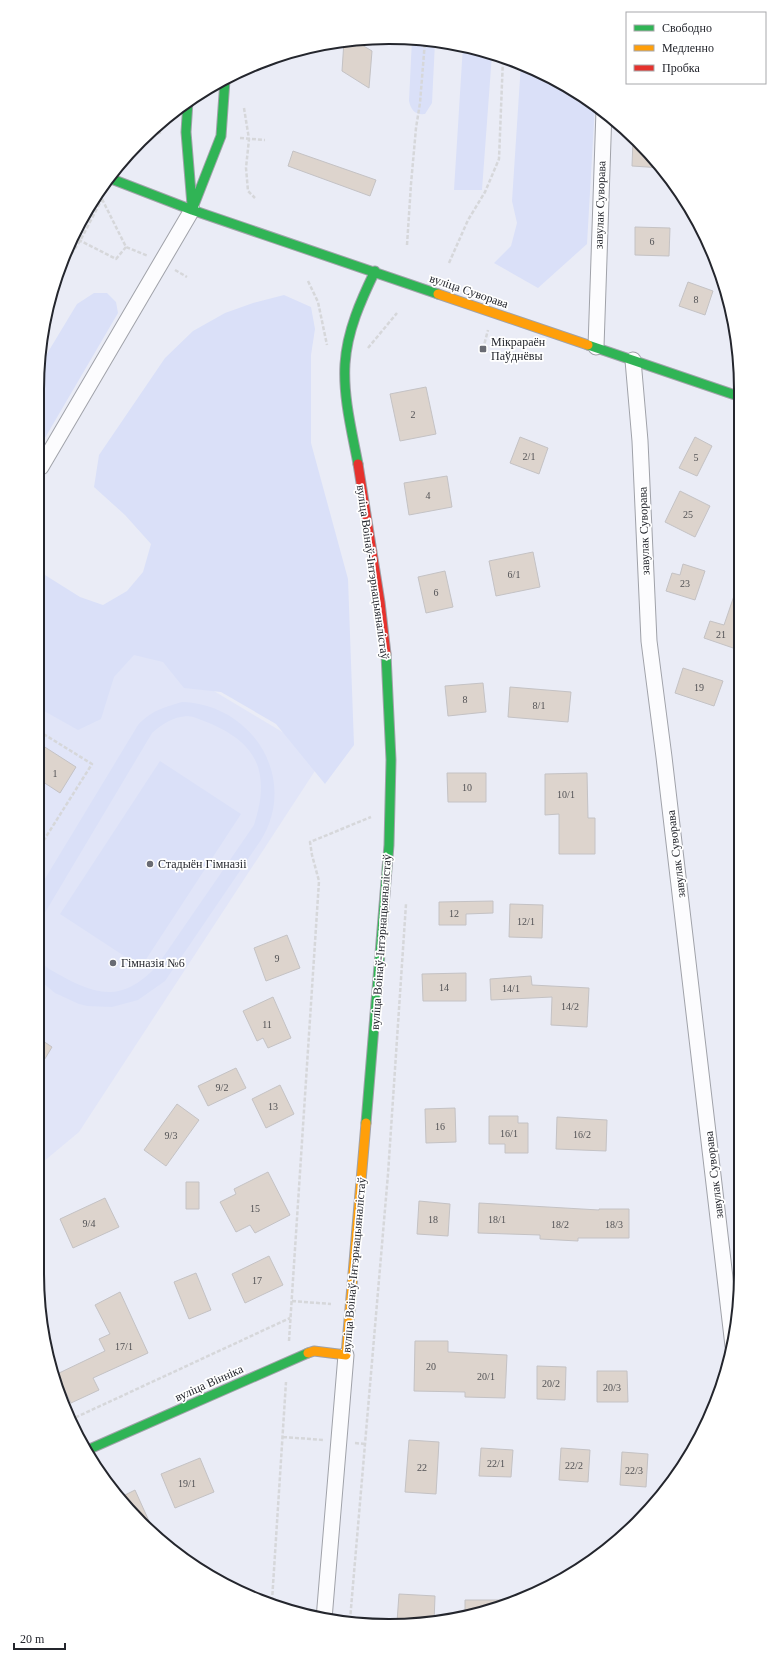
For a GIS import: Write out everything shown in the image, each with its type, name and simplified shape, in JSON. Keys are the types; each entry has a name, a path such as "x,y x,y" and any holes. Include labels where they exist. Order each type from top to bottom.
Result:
{"street":[{"path":"44,462 163,262 192,210 221,136 225,86"},
{"path":"187,109 186,132 192,210"},
{"name":"завулак Суворава","path":"596,347 604,119"},
{"name":"вуліца Суворава","path":"114,180 192,210 375,271 734,395"},
{"name":"вуліца Воінаў-Інтэрнацыяналістаў","path":"325,1612 389,845 391,760 386,653 380,602 346,393 345,364 350,335 361,299 375,271"},
{"name":"завулак Суворава","path":"632,360 640,441 649,641 730,1323"},
{"name":"вуліца Вінніка","path":"91,1448 314,1350 346,1355"}],"path":[{"path":"407,245 411,184 425,46"},
{"path":"449,262 468,220 485,192 499,159 504,63"},
{"path":"244,76 244,82"},
{"path":"243,102 249,139 246,168 248,191 255,198"},
{"path":"238,138 266,140"},
{"path":"72,254 80,241 102,199 126,247 163,262"},
{"path":"80,241 116,259 126,247"},
{"path":"308,281 318,302 328,349"},
{"path":"44,734 92,764 44,840"},
{"path":"272,1599 319,881 310,842 371,816"},
{"path":"75,1417 290,1318"}],"shaded area":[{"path":"412,45 435,47 432,103 425,114 419,114 414,111 409,101"},
{"path":"463,52 492,60 482,190 454,190"},
{"path":"521,70 562,90 595,112 587,244 538,288 494,263 511,246 517,223 512,201"},
{"path":"94,293 107,293 116,302 118,313 44,440 46,355 77,304"},
{"path":"284,295 311,307 315,329 311,355 311,443 348,579 354,745 325,784 276,724 221,692 184,688 163,662 134,655 114,677 101,719 78,730 44,711 44,574 80,597 103,605 127,591 143,572 151,544 125,515 94,487 99,455 165,358 193,331 225,313 253,303"},
{"name":"Гімназія №6","path":"44,589 324,757 79,1132 44,1161"},
{"path":"182,702 207,706 229,716 248,730 262,748 271,770 275,793 271,816 261,840 165,981 138,1000 112,1007 87,1006 79,1004 55,993 44,984 44,965 79,985 92,990 105,992 118,991 130,987 143,979 157,966 254,825 258,811 261,789 260,774 254,759 243,744 229,733 193,717 187,716 172,719 152,733 44,914 44,880 138,725 148,716 163,708"},
{"name":"Стадыён Гімназіі","path":"160,761 241,814 141,967 60,914"}],"building":[{"path":"363,45 372,51 369,88 342,71 344,47"},
{"path":"633,145 653,167 632,166"},
{"path":"293,151 376,180 370,196 288,166"},
{"path":"635,227 670,228 669,256 635,255"},
{"path":"688,282 713,291 705,315 679,306"},
{"path":"426,387 436,434 400,441 390,394"},
{"path":"520,437 548,448 539,474 510,463"},
{"path":"695,437 712,446 697,476 679,468"},
{"path":"447,476 452,507 409,515 404,483"},
{"path":"680,491 710,506 695,537 665,522"},
{"path":"533,552 540,587 496,596 489,561"},
{"path":"683,564 705,571 695,600 666,591 672,573 680,575"},
{"path":"445,571 453,607 426,613 418,577"},
{"path":"734,596 734,648 704,638 710,621 724,625"},
{"path":"683,668 723,681 714,706 675,693"},
{"path":"483,683 486,712 448,716 445,686"},
{"path":"510,687 571,692 568,722 508,717"},
{"path":"44,746 76,767 60,793 44,783"},
{"path":"447,773 486,773 486,802 448,802"},
{"path":"587,773 588,818 595,818 595,854 559,854 559,814 545,815 545,774"},
{"path":"493,901 493,913 466,914 466,925 439,925 439,902"},
{"path":"510,904 543,905 542,938 509,937"},
{"path":"287,935 300,968 266,981 254,948"},
{"path":"466,973 466,1001 423,1001 422,974"},
{"path":"531,976 532,985 589,988 587,1027 551,1025 552,997 491,1000 490,979"},
{"path":"273,997 291,1038 268,1048 263,1038 257,1041 243,1011"},
{"path":"44,1042 52,1047 44,1060"},
{"path":"236,1068 246,1088 208,1106 198,1086"},
{"path":"280,1085 294,1114 266,1128 252,1099"},
{"path":"177,1104 199,1120 166,1166 144,1150"},
{"path":"455,1108 456,1142 426,1143 425,1109"},
{"path":"489,1116 518,1116 518,1123 528,1123 528,1153 505,1153 505,1144 489,1144"},
{"path":"557,1117 607,1120 606,1151 556,1149"},
{"path":"268,1172 290,1215 255,1233 250,1225 236,1232 220,1202 236,1194 234,1189"},
{"path":"186,1182 199,1182 199,1209 186,1209"},
{"path":"105,1198 119,1227 73,1248 60,1219"},
{"path":"419,1201 450,1204 448,1236 417,1234"},
{"path":"479,1203 599,1210 629,1209 629,1238 578,1238 578,1241 540,1239 540,1235 478,1233"},
{"path":"269,1256 283,1285 245,1303 232,1274"},
{"path":"196,1273 211,1310 189,1319 174,1282"},
{"path":"120,1292 148,1353 93,1378 99,1390 71,1403 62,1384 59,1373 105,1351 99,1339 110,1334 95,1305"},
{"path":"415,1341 448,1341 448,1352 507,1355 505,1398 465,1397 465,1392 414,1391"},
{"path":"537,1366 566,1367 565,1400 537,1399"},
{"path":"597,1371 627,1371 628,1402 597,1402"},
{"path":"409,1440 439,1442 436,1494 405,1492"},
{"path":"481,1448 513,1450 511,1477 479,1476"},
{"path":"561,1448 590,1450 588,1482 559,1480"},
{"path":"622,1452 648,1454 646,1487 620,1485"},
{"path":"200,1458 214,1492 175,1508 161,1474"},
{"path":"135,1490 149,1522 145,1518 125,1495"},
{"path":"399,1594 435,1596 434,1616 397,1619"},
{"path":"465,1600 503,1600 478,1607 465,1610"}],"traffic: fast":[{"path":"192,210 221,136 225,86"},
{"path":"187,109 186,132 192,205"},
{"path":"114,180 192,210 438,294"},
{"path":"358,464 345,389 346,352 360,304 375,271"},
{"path":"588,345 734,395"},
{"path":"366,1123 389,845 391,760 386,654"},
{"path":"91,1448 308,1353"}],"traffic: slow":[{"path":"438,294 588,345"},
{"path":"308,1353 314,1351 346,1355 366,1123"}],"traffic: jam":[{"path":"358,464 380,602 386,654"}],"place":[{"name":"Мікрараён Паўднёвы","path":"483,349"},
{"name":"Стадыён Гімназіі","path":"150,864"},
{"name":"Гімназія №6","path":"113,963"}]}
